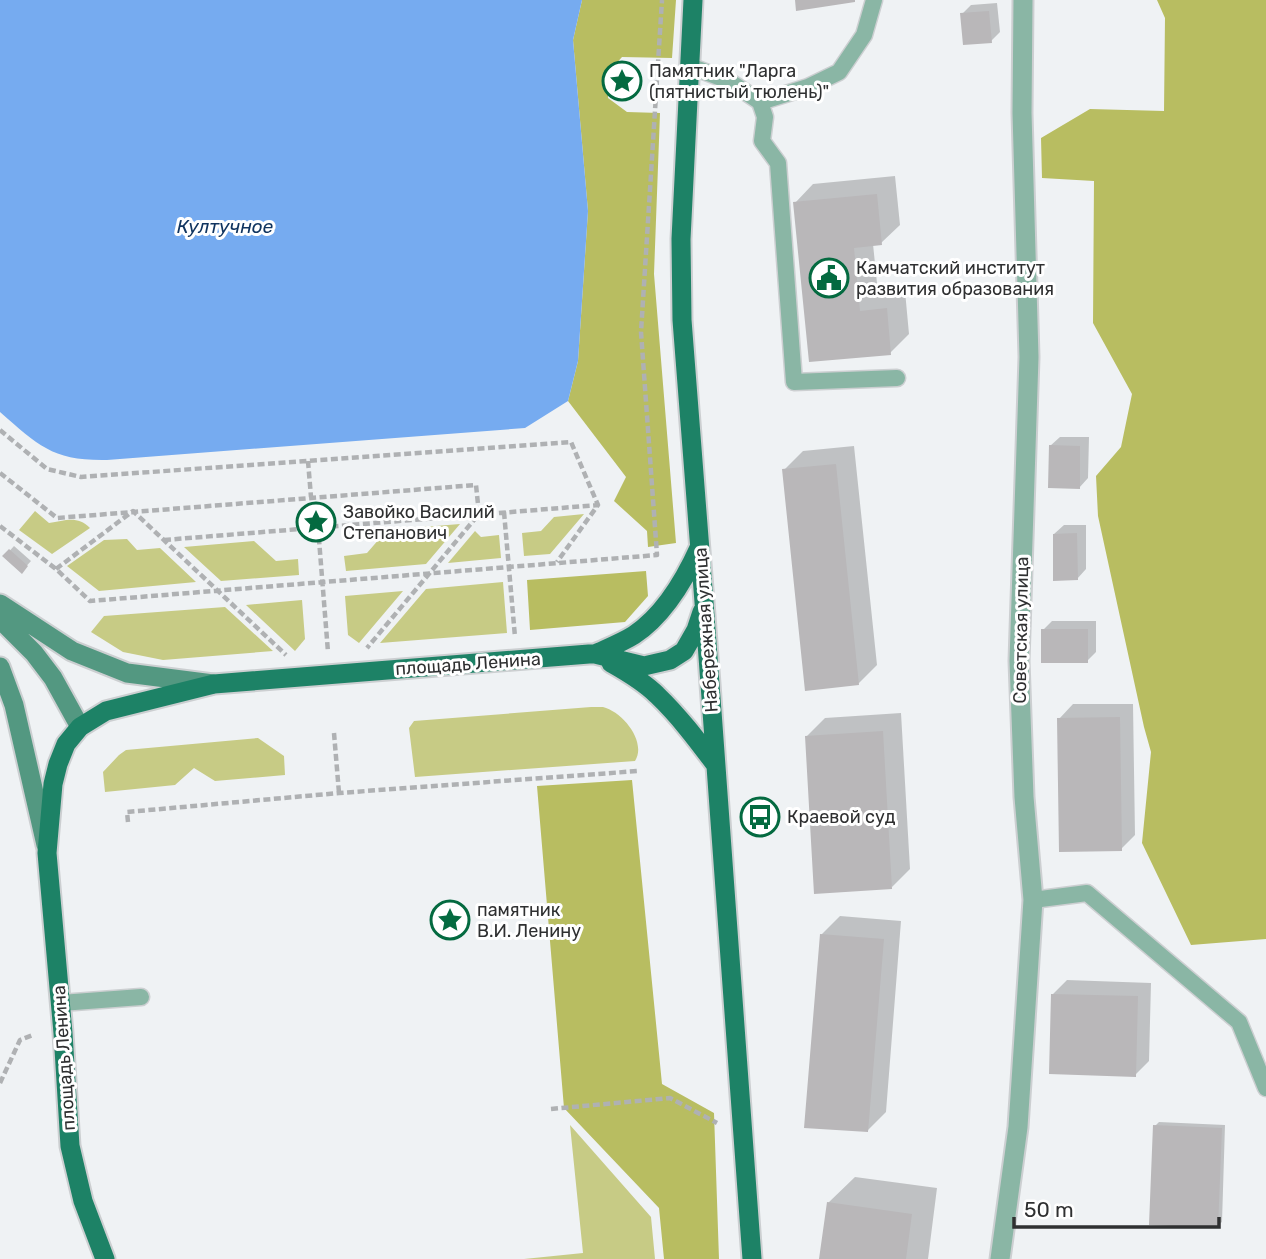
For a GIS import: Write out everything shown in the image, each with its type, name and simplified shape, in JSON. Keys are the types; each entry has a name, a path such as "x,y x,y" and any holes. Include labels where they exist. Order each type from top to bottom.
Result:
{"main road":[{"name":"Набережная улица","path":"693,0 681,239 682,320 752,1259"},
{"path":"595,654 634,635 658,613 692,563 700,546"},
{"path":"595,654 644,666 670,660 684,651 696,630 705,602"},
{"name":"площадь Ленина","path":"0,604 72,651 127,673 214,684"},
{"path":"0,619 34,653 53,678 80,727"},
{"path":"595,654 626,671 656,694 687,727 715,764"},
{"name":"площадь Ленина","path":"47,853 53,784 66,744 80,727 106,711 214,684 595,654"},
{"name":"площадь Ленина","path":"0,667 14,705 47,853 71,1146 83,1201 105,1259"}],"street":[{"name":"Советская улица","path":"1000,1259 1018,1127 1032,900 1024,797 1019,661 1029,357 1022,113 1023,0"}],"lane":[{"path":"760,102 808,87 839,72 864,35 874,0"},
{"path":"690,66 729,81 760,102 765,117 762,141 778,163 794,382 897,377"},
{"path":"1032,900 1087,893 1239,1022 1266,1088"},
{"path":"61,1003 141,997"}],"path":[{"path":"0,526 56,569 90,601 657,555 641,332 662,0"},
{"path":"0,430 47,469 81,477 571,442 598,505"},
{"path":"308,461 311,497"},
{"path":"0,473 57,518 476,485 479,514 366,649"},
{"path":"556,563 598,505"},
{"path":"164,540 598,505"},
{"path":"133,511 287,655"},
{"path":"56,569 133,511"},
{"path":"504,512 514,637"},
{"path":"318,527 328,652"},
{"path":"334,733 338,793"},
{"path":"128,822 127,812 638,771"},
{"path":"0,1083 20,1040 33,1035"},
{"path":"551,1109 670,1098 717,1123"}],"green space":[{"path":"582,0 676,0 672,58 622,57 608,73 608,98 627,112 660,113 654,274 676,543 648,547 647,531 614,501 626,477 568,401 578,361 588,211 573,40"},
{"path":"1157,0 1266,0 1266,939 1191,945 1142,843 1151,752 1098,516 1096,476 1121,447 1132,394 1093,323 1094,181 1042,178 1041,138 1090,109 1164,111 1165,18"},
{"path":"35,511 49,523 76,520 90,528 52,554 19,530"},
{"path":"584,514 550,554 524,556 522,533 541,531 554,517"},
{"path":"460,524 426,564 346,571 344,556 367,553 387,530"},
{"path":"475,531 481,537 499,535 501,558 448,563"},
{"path":"127,539 137,550 160,548 196,582 99,591 67,566 104,540"},
{"path":"254,541 276,561 298,559 299,575 221,581 184,547"},
{"path":"646,571 648,596 625,622 530,630 527,580"},
{"path":"503,582 507,633 380,643 426,589"},
{"path":"403,591 359,643 348,635 345,596"},
{"path":"302,600 305,639 295,651 246,605"},
{"path":"225,607 273,651 163,660 123,652 91,632 104,616"},
{"path":"591,707 611,710 625,721 638,745 635,761 415,777 409,728 414,721"},
{"path":"258,738 284,756 285,775 215,781 194,768 175,785 105,792 103,772 126,750"},
{"path":"632,780 662,1084 714,1113 719,1259 664,1259 659,1208 564,1108 537,786"},
{"path":"570,1125 651,1217 655,1259 524,1259 583,1253"}],"water":[{"name":"Култучное","path":"0,0 582,0 573,40 588,211 578,361 568,401 525,428 107,460 73,458 37,442 0,412"}],"building":[{"path":"795,0 855,0 855,2 796,11"},
{"path":"989,11 992,43 963,45 960,13"},
{"name":"Камчатский институт развития образования","path":"877,194 882,245 854,248 860,311 887,308 891,355 809,362 793,202"},
{"path":"1049,445 1080,446 1080,489 1048,488"},
{"path":"836,464 859,685 805,691 782,469"},
{"path":"1077,533 1078,580 1053,581 1053,534"},
{"path":"9,549 28,566 22,574 2,556"},
{"path":"1041,629 1088,629 1088,663 1041,663"},
{"path":"1120,717 1122,851 1059,852 1057,718"},
{"path":"883,731 892,889 814,894 805,736"},
{"path":"820,934 884,939 868,1132 804,1128"},
{"path":"1051,994 1138,996 1136,1077 1049,1074"},
{"path":"1153,1125 1222,1128 1218,1228 1149,1225"},
{"path":"827,1202 912,1214 906,1259 819,1259"}],"place":[{"name":"Памятник \"Ларга (пятнистый тюлень)\"","path":"622,81"},
{"name":"Камчатский институт развития образования","path":"829,278"},
{"name":"Завойко Василий Степанович","path":"316,522"},
{"name":"Краевой суд","path":"760,817"},
{"name":"памятник В.И. Ленину","path":"450,920"}]}
